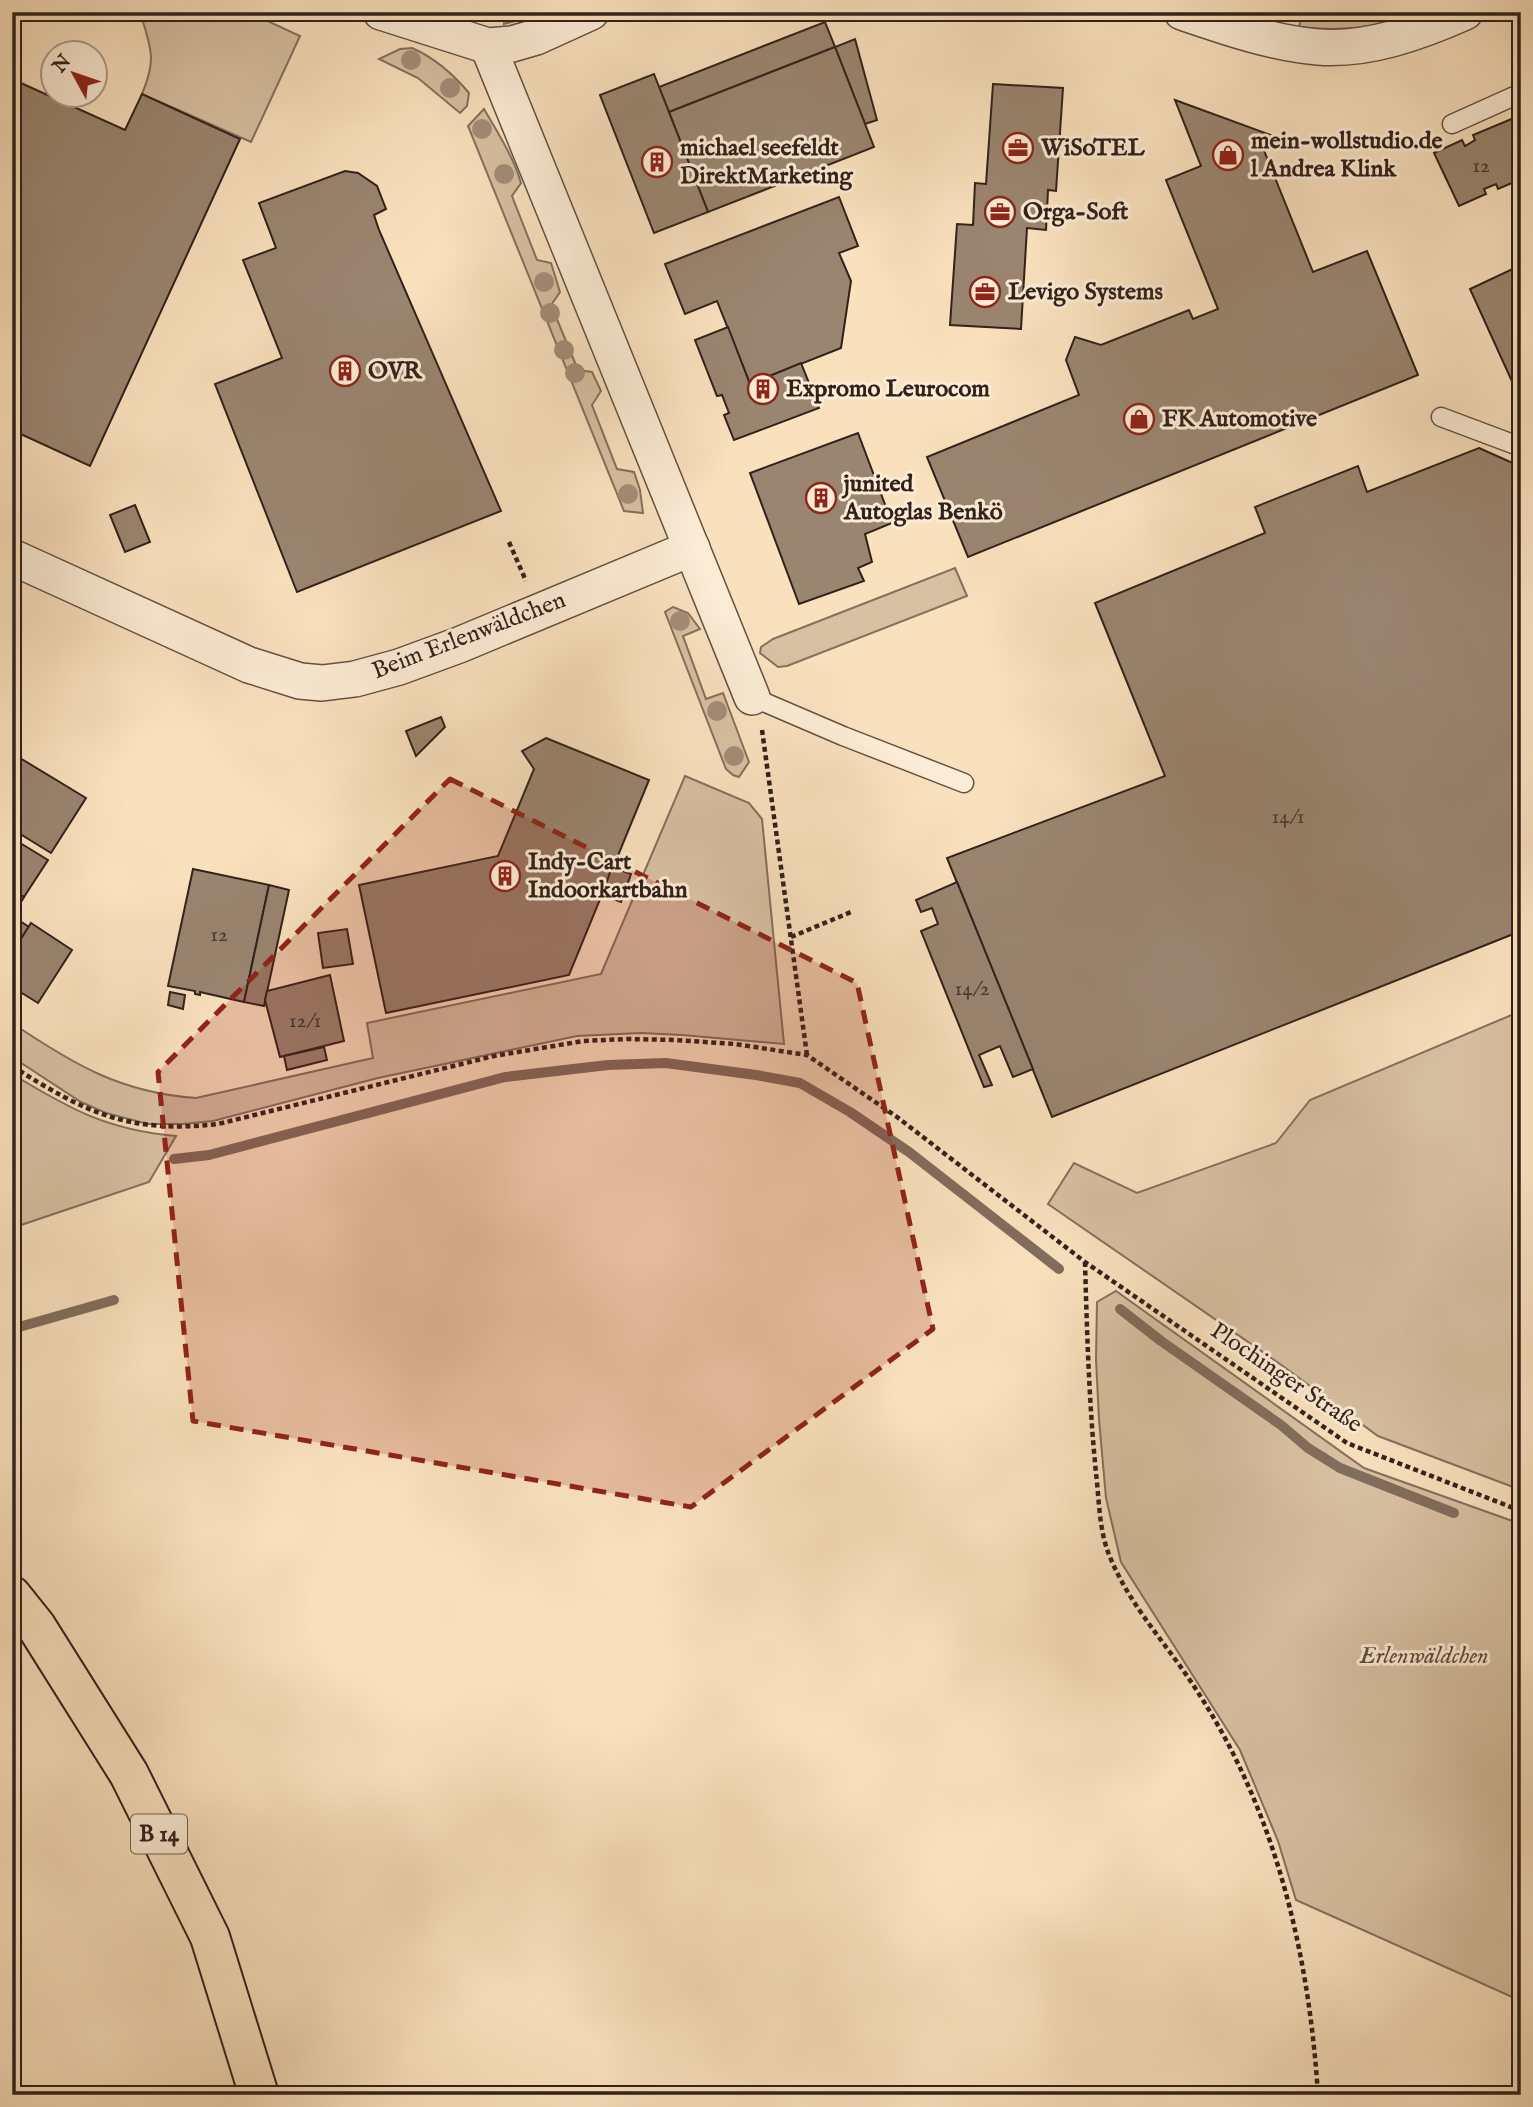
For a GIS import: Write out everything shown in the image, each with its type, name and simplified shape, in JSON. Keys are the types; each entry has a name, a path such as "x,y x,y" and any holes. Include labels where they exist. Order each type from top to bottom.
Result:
{"main road":[{"name":"B 14","path":"12,1596 36,1626 129,1774 210,1937 259,2095"}],"street":[{"path":"382,12 488,46 512,44 536,37 591,12"},
{"path":"1194,14 1287,43 1321,47 1376,43 1420,30 1465,12"},
{"path":"488,46 752,697"},
{"name":"Beim Erlenwäldchen","path":"12,557 249,665 300,681 321,683 355,679 458,645 692,548"}],"lane":[{"path":"1452,124 1521,93"},
{"path":"1441,416 1521,447"},
{"path":"752,697 964,783"}],"path":[{"path":"509,542 528,585"},
{"path":"12,1066 78,1106 125,1121 182,1128 218,1124 494,1056 583,1041 675,1040 735,1044 807,1055 764,738 752,697"},
{"path":"791,937 851,912"},
{"name":"Plochinger Straße","path":"807,1055 897,1117 1085,1262 1347,1443 1521,1511"},
{"path":"1085,1262 1091,1419 1099,1505 1107,1549 1121,1582 1199,1693 1233,1752 1270,1841 1286,1889 1299,1948 1308,1999 1318,2095"}],"highlighted area":[{"path":"450,779 857,983 933,1329 691,1507 193,1421 158,1072"}],"green space":[{"path":"140,12 248,12 300,36 251,142 142,94 150,71 151,53"},
{"path":"505,12 535,12 534,16 504,24"},
{"path":"1302,12 1384,12 1385,16 1379,24 1369,26 1319,29 1299,27"},
{"path":"412,48 443,67 469,93 467,106 460,113 418,78 379,59 400,49"},
{"path":"484,109 518,173 521,183 512,196 537,260 551,263 560,292 551,305 578,370 592,372 601,391 592,405 617,469 634,472 643,513 624,511 468,126"},
{"path":"955,568 967,596 787,666 778,667 760,653 761,647 773,639"},
{"path":"673,607 688,613 700,629 683,636 706,699 723,693 749,762 739,777 726,769 665,612"},
{"path":"685,776 749,803 762,819 784,1044 641,1033 577,1036 378,1078 213,1121 183,1124 148,1124 106,1113 81,1102 12,1057 12,1023 77,1063 121,1083 169,1095 196,1098 373,1058 367,1023 601,974"},
{"path":"1521,1011 1521,1490 1378,1436 1280,1364 1048,1204 1074,1163 1137,1193 1276,1143 1310,1100"},
{"path":"12,1074 52,1098 90,1116 129,1129 176,1136 149,1182 12,1228"},
{"name":"Erlenwäldchen","path":"1116,1291 1364,1468 1521,1524 1521,2001 1296,1900 1278,1841 1240,1750 1121,1562 1106,1498 1096,1360 1097,1302"}],"building":[{"path":"825,22 835,47 669,112 659,87"},
{"path":"855,39 877,120 865,124 835,47"},
{"path":"835,47 874,147 708,212 669,112"},
{"name":"michael seefeldt DirektMarketing","path":"654,74 708,212 654,233 600,95"},
{"path":"12,79 38,91 38,108 76,108 125,130 142,94 240,139 90,466 12,430"},
{"path":"993,84 1063,88 1056,191 1048,190 1046,230 1027,228 1021,329 950,325 957,224 973,225 975,183 986,184"},
{"path":"1175,100 1276,137 1261,143 1313,272 1367,251 1418,375 968,557 927,457 1079,395 1066,360 1075,337 1101,345 1189,310 1193,319 1218,309 1166,180 1201,166"},
{"path":"1521,115 1521,179 1498,189 1496,184 1484,189 1486,194 1459,206 1434,153 1462,140 1465,146 1475,140 1473,135"},
{"name":"OVR","path":"345,171 358,173 377,186 386,209 374,215 379,230 501,511 297,592 215,384 282,358 243,260 276,248 259,203"},
{"path":"839,197 858,246 839,253 851,281 841,348 750,384 717,301 685,314 665,264"},
{"path":"1521,265 1521,386 1515,388 1470,289"},
{"name":"Expromo Leurocom","path":"728,327 750,384 801,363 819,408 734,440 724,415 729,413 722,395 717,396 695,340"},
{"name":"junited Autoglas Benkö","path":"858,433 892,523 865,534 872,562 858,568 864,581 799,604 750,473"},
{"path":"1479,448 1515,464 1521,478 1521,931 1052,1117 947,858 1165,776 1095,603 1265,533 1255,507 1358,466 1367,492"},
{"path":"135,505 150,542 125,552 110,515"},
{"path":"441,717 445,727 416,756 406,731"},
{"name":"Indy-Cart Indoorkartbahn","path":"546,738 649,780 569,975 386,1013 359,885 498,856 534,769 522,751"},
{"path":"15,755 86,798 51,853 12,829 12,759"},
{"path":"12,838 48,860 24,897 12,890"},
{"path":"612,867 631,874 621,902 602,895"},
{"path":"193,869 269,885 244,1002 200,992 200,995 195,994 195,991 168,986"},
{"path":"957,882 1033,1069 1013,1077 1000,1046 979,1055 992,1085 984,1087 921,931 938,924 932,908 921,912 916,900"},
{"path":"269,885 289,890 264,1006 244,1002"},
{"path":"12,890 24,897 12,917"},
{"path":"14,917 29,927 12,953 12,920"},
{"path":"31,923 72,950 38,1003 12,987 12,953"},
{"path":"347,929 353,964 323,968 318,933"},
{"path":"330,975 344,1041 280,1057 265,1000 267,991"},
{"path":"170,992 185,995 183,1009 168,1005"},
{"path":"324,1047 327,1060 287,1070 284,1056"}],"waterway":[{"path":"174,1159 209,1155 505,1077 608,1065 666,1063 800,1083 850,1112 909,1152 1059,1269"},
{"path":"12,1329 114,1300"},
{"path":"1120,1309 1281,1425 1308,1448 1340,1468 1454,1513"}],"place":[{"name":"WiSoTEL","path":"1018,148"},
{"name":"mein-wollstudio.de l Andrea Klink","path":"1228,155"},
{"name":"michael seefeldt DirektMarketing","path":"657,162"},
{"name":"Orga-Soft","path":"1000,212"},
{"name":"Levigo Systems","path":"985,292"},
{"name":"OVR","path":"345,371"},
{"name":"Expromo Leurocom","path":"763,389"},
{"name":"FK Automotive","path":"1139,419"},
{"name":"junited Autoglas Benkö","path":"821,498"},
{"name":"Indy-Cart Indoorkartbahn","path":"505,876"}]}
